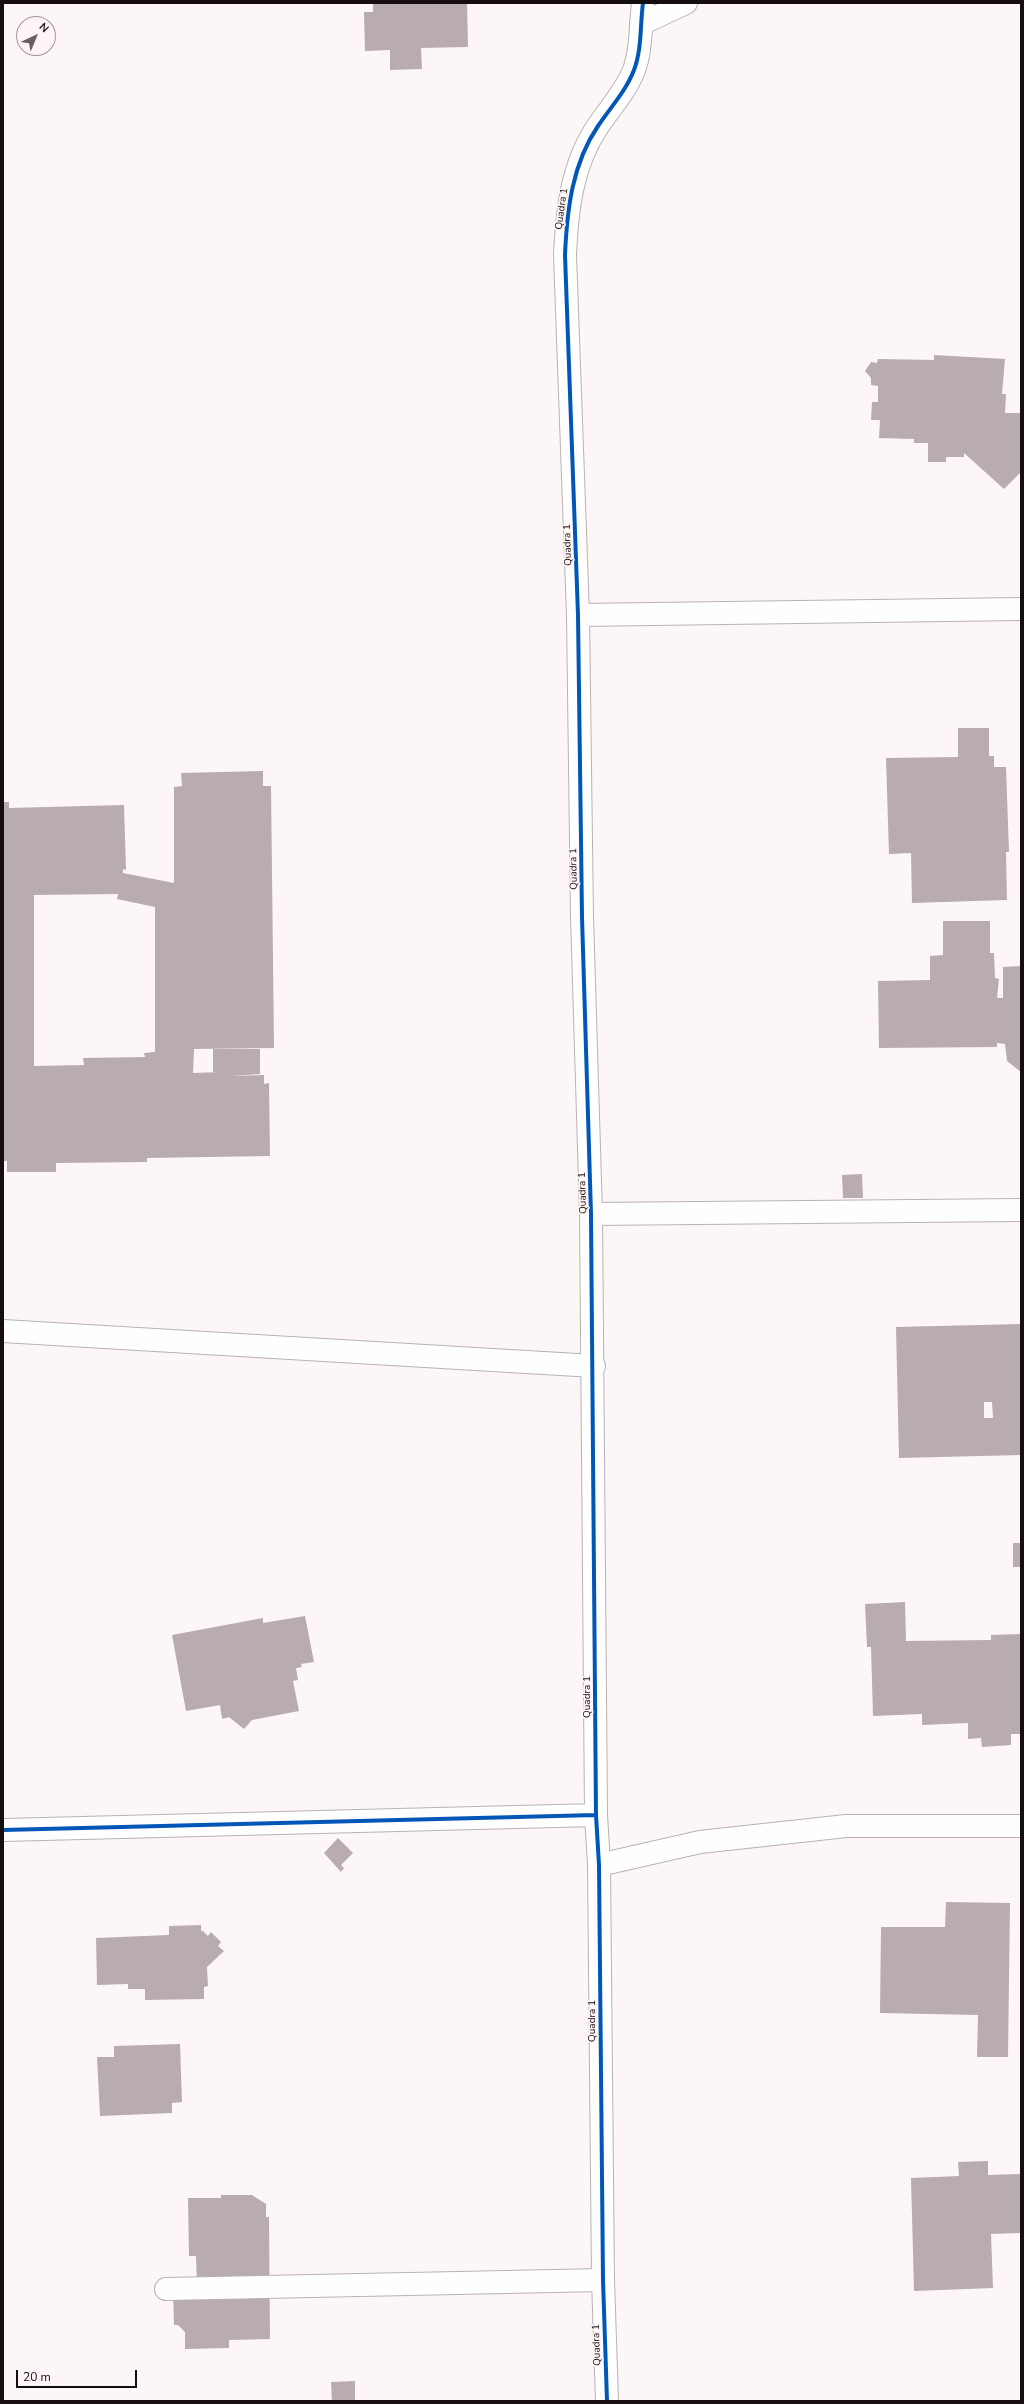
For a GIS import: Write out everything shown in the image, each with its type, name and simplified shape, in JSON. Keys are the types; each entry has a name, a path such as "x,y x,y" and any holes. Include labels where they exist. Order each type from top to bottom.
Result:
{"street":[{"path":"642,13 686,3"},
{"name":"Quadra 1","path":"607,2401 603,2280 599,1865 596,1815 594,1366 582,917 578,614 565,255 568,210 574,178 587,144 616,101 634,70 639,54 642,13"},
{"path":"578,614 1021,609"},
{"path":"591,1214 1021,1210"},
{"path":"3,1331 594,1366"},
{"path":"3,1830 596,1815"},
{"path":"599,1865 700,1842 846,1826 1021,1826"},
{"path":"166,2289 603,2280"}],"building":[{"path":"373,3 467,3 468,47 421,48 422,69 390,70 390,50 365,51 364,12 373,12"},
{"path":"934,355 1005,359 1002,394 1006,394 1005,413 1021,413 1021,472 1004,489 964,453 964,457 946,457 946,462 928,462 928,443 914,443 914,439 879,438 880,420 871,420 872,402 878,402 878,386 871,385 871,378 865,371 871,362 877,363 878,359 934,360"},
{"path":"958,728 989,728 989,756 994,756 994,767 1006,767 1009,852 1006,852 1007,900 912,903 911,853 889,854 886,758 958,757"},
{"path":"263,771 263,786 271,786 274,1048 194,1049 193,1073 220,1072 213,1072 213,1049 260,1049 260,1074 230,1076 264,1075 264,1084 269,1083 270,1156 147,1158 147,1162 56,1163 56,1172 7,1172 7,1161 3,1161 3,802 9,802 9,808 124,805 126,870 123,869 123,873 174,883 174,787 182,786 181,773","holes":["118,894 117,899 155,907 155,1052 144,1053 145,1057 83,1058 84,1065 34,1066 34,895"]},
{"path":"943,921 990,921 990,953 994,953 995,978 999,979 997,998 1003,998 1003,967 1021,966 1021,1072 1007,1061 1005,1044 997,1043 997,1047 879,1048 878,981 930,980 930,956 943,955"},
{"path":"862,1174 863,1198 843,1198 842,1175"},
{"path":"1021,1324 1021,1455 899,1458 896,1327","holes":["984,1402 992,1402 993,1418 984,1418"]},
{"path":"1013,1543 1021,1543 1021,1567 1013,1567"},
{"path":"905,1602 906,1641 991,1640 991,1635 1021,1634 1021,1734 1011,1734 1011,1745 982,1747 981,1738 968,1739 968,1723 922,1725 922,1714 873,1716 871,1647 867,1647 865,1604"},
{"path":"305,1616 314,1662 301,1664 302,1667 296,1668 298,1680 293,1681 299,1711 252,1720 244,1729 229,1717 222,1719 220,1705 186,1711 172,1635 263,1618 263,1623"},
{"path":"338,1838 353,1853 341,1865 344,1868 341,1872 324,1853"},
{"path":"946,1902 1010,1903 1008,2057 977,2057 978,2015 880,2013 881,1927 945,1927"},
{"path":"201,1925 201,1932 202,1930 208,1936 211,1932 221,1942 218,1946 224,1951 207,1967 208,1986 204,1987 204,1999 145,2000 145,1989 128,1989 128,1984 97,1985 96,1938 169,1935 169,1926"},
{"path":"180,2044 182,2102 172,2103 172,2113 100,2116 97,2057 114,2057 114,2046"},
{"path":"988,2161 988,2175 1021,2174 1021,2233 991,2234 993,2288 914,2291 911,2178 959,2176 958,2162"},
{"path":"221,2195 252,2195 266,2204 266,2217 269,2217 270,2339 229,2340 229,2348 185,2349 185,2332 178,2325 174,2325 173,2284 197,2284 196,2256 189,2256 188,2198 221,2198"},
{"path":"355,2381 355,2401 332,2401 331,2382"}],"cycle path":[{"path":"607,2401 603,2280 599,1865 596,1815 591,1214 582,917 578,615 565,255 567,221 572,188 582,156 589,141 631,78 637,62 640,45 643,3"},
{"path":"3,1830 596,1815"}]}
